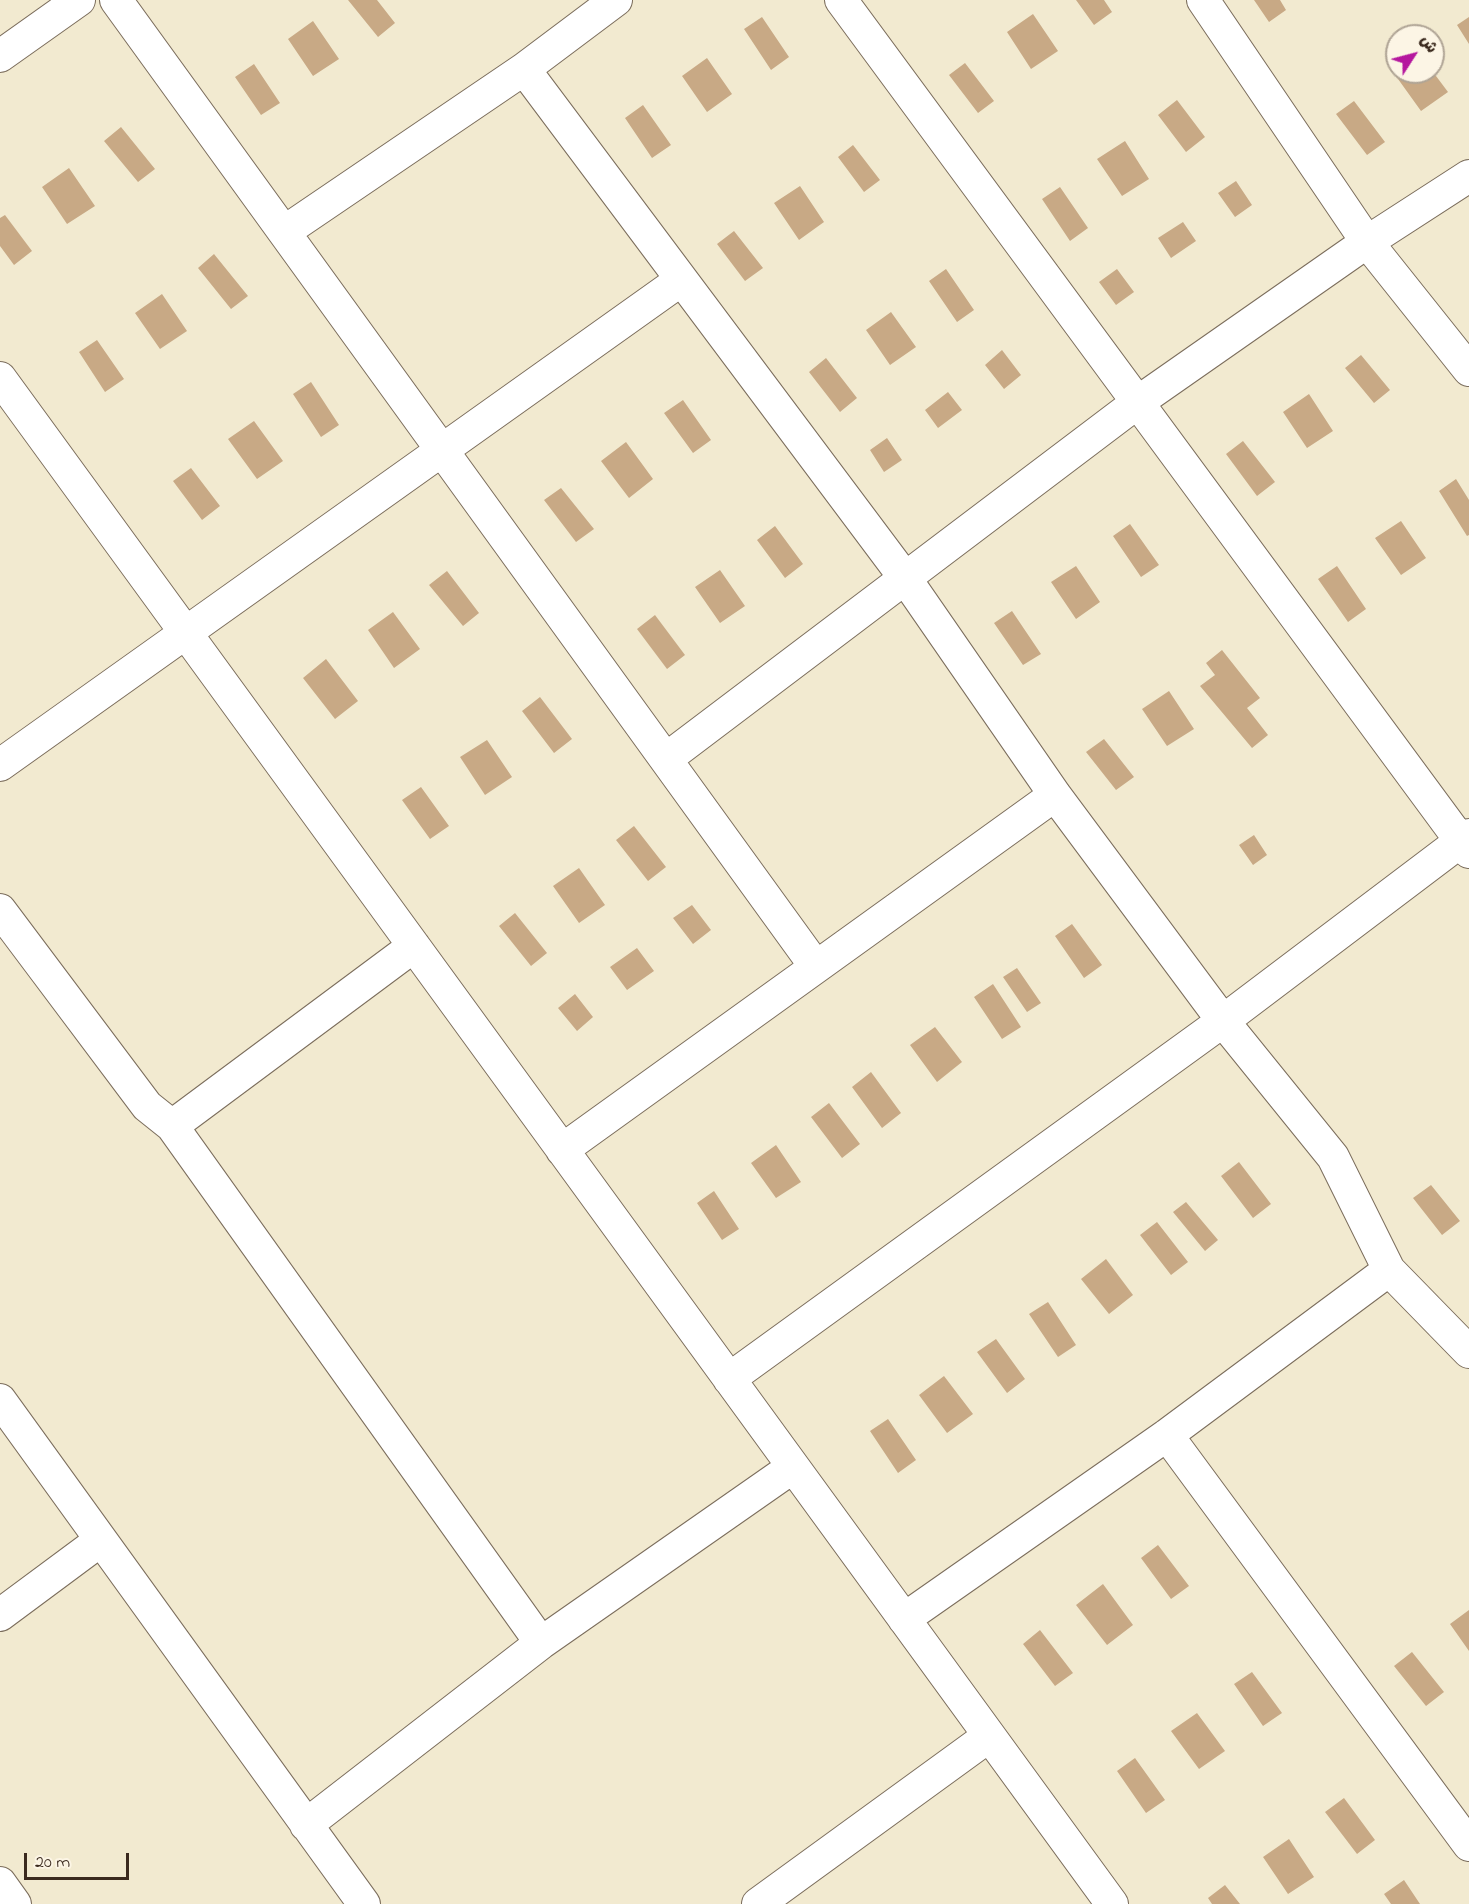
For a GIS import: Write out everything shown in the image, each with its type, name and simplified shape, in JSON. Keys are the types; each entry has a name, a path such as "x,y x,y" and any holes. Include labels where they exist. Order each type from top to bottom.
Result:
{"street":[{"path":"0,56 79,0"},
{"path":"116,0 816,967"},
{"path":"284,232 524,69 616,0"},
{"path":"729,1379 1466,842 1137,402 842,0"},
{"path":"1203,0 1367,242 1469,370"},
{"path":"524,69 905,578 1055,795 1223,1021 1333,1157 1389,1270 1469,1352"},
{"path":"666,759 1137,402 1367,242 1469,176"},
{"path":"0,765 681,280"},
{"path":"0,378 1112,1904"},
{"path":"562,1150 1055,795"},
{"path":"0,910 147,1106 172,1126 541,1643"},
{"path":"172,1126 414,946"},
{"path":"904,1619 1167,1435 1389,1270"},
{"path":"0,1400 364,1904"},
{"path":"1167,1435 1469,1845"},
{"path":"306,1825 541,1643 793,1467"},
{"path":"0,1615 101,1540"},
{"path":"758,1904 989,1736"},
{"path":"0,1883 15,1904"}],"building":[{"path":"348,0 377,0 395,23 378,37"},
{"path":"1076,0 1104,0 1112,12 1094,25"},
{"path":"1254,0 1280,0 1286,10 1269,22"},
{"path":"1033,14 1058,51 1031,69 1007,32"},
{"path":"762,17 789,57 771,70 744,29"},
{"path":"1469,17 1469,44 1457,25"},
{"path":"313,21 339,59 313,76 288,39"},
{"path":"707,58 732,94 707,112 682,76"},
{"path":"965,63 994,101 978,113 949,75"},
{"path":"254,64 280,103 261,115 235,77"},
{"path":"1402,84 1442,84 1448,92 1421,111"},
{"path":"1177,100 1205,137 1186,152 1158,115"},
{"path":"1354,101 1385,142 1367,155 1336,114"},
{"path":"643,105 671,145 652,158 625,118"},
{"path":"121,127 155,169 138,182 104,141"},
{"path":"1125,141 1149,179 1122,196 1097,159"},
{"path":"853,145 880,180 864,192 838,157"},
{"path":"69,168 95,206 67,224 42,187"},
{"path":"1236,181 1252,205 1235,217 1218,193"},
{"path":"800,186 824,222 799,240 774,203"},
{"path":"1060,187 1088,228 1070,241 1042,199"},
{"path":"5,215 32,251 14,265 0,246 0,218"},
{"path":"1183,222 1196,241 1171,258 1158,238"},
{"path":"734,231 763,268 745,281 717,244"},
{"path":"214,254 248,296 231,309 198,268"},
{"path":"946,269 974,310 957,322 929,281"},
{"path":"1117,269 1134,292 1116,305 1099,282"},
{"path":"162,294 187,331 160,349 135,313"},
{"path":"891,312 916,347 890,365 866,330"},
{"path":"97,340 124,379 105,392 79,352"},
{"path":"1002,350 1021,375 1004,389 985,365"},
{"path":"1361,355 1390,390 1374,403 1345,368"},
{"path":"826,358 857,398 840,412 809,372"},
{"path":"311,382 339,425 321,437 293,394"},
{"path":"948,392 962,410 938,428 925,410"},
{"path":"1309,394 1333,431 1307,448 1283,412"},
{"path":"683,400 711,440 693,453 664,413"},
{"path":"254,421 283,461 257,479 228,439"},
{"path":"887,438 902,460 884,472 870,450"},
{"path":"1243,441 1275,482 1257,496 1226,454"},
{"path":"626,442 653,479 629,498 601,461"},
{"path":"191,468 220,506 202,520 173,481"},
{"path":"1456,479 1469,500 1469,535 1467,536 1439,491"},
{"path":"561,488 594,529 576,542 544,500"},
{"path":"1401,521 1426,558 1401,575 1375,538"},
{"path":"1130,524 1159,565 1141,577 1113,536"},
{"path":"775,526 803,564 785,578 757,540"},
{"path":"1076,566 1100,602 1076,619 1051,582"},
{"path":"1337,566 1366,609 1348,622 1318,579"},
{"path":"720,570 745,606 720,623 695,587"},
{"path":"447,571 479,613 463,626 429,585"},
{"path":"1012,611 1041,654 1023,665 994,623"},
{"path":"393,612 420,649 394,668 368,630"},
{"path":"655,615 685,655 667,669 637,629"},
{"path":"1222,650 1260,698 1247,708 1268,735 1252,748 1200,686 1215,675 1206,663"},
{"path":"326,659 358,701 335,719 303,678"},
{"path":"1169,691 1194,729 1167,746 1142,709"},
{"path":"540,697 572,739 554,753 522,711"},
{"path":"1104,739 1134,777 1116,790 1086,752"},
{"path":"487,740 512,777 485,795 460,757"},
{"path":"421,787 449,826 430,839 402,800"},
{"path":"634,826 666,867 648,881 616,840"},
{"path":"1254,835 1267,855 1253,865 1239,845"},
{"path":"579,868 605,905 579,923 553,886"},
{"path":"692,905 711,930 693,944 673,918"},
{"path":"515,913 547,953 531,966 499,926"},
{"path":"1072,924 1102,965 1084,978 1055,936"},
{"path":"637,948 654,971 627,990 610,967"},
{"path":"1017,968 1041,1003 1027,1012 1003,977"},
{"path":"993,984 1021,1027 1002,1039 974,997"},
{"path":"575,994 593,1017 577,1031 558,1008"},
{"path":"935,1027 962,1062 937,1082 910,1045"},
{"path":"871,1072 901,1113 882,1128 852,1087"},
{"path":"829,1103 860,1144 842,1158 811,1117"},
{"path":"776,1145 801,1182 776,1198 751,1163"},
{"path":"1239,1162 1271,1204 1253,1218 1221,1176"},
{"path":"1431,1185 1460,1221 1442,1235 1413,1198"},
{"path":"714,1191 739,1229 722,1240 697,1203"},
{"path":"1186,1202 1218,1240 1205,1251 1173,1212"},
{"path":"1157,1222 1188,1262 1171,1275 1140,1235"},
{"path":"1106,1259 1133,1295 1109,1314 1081,1279"},
{"path":"1048,1302 1076,1345 1058,1357 1029,1314"},
{"path":"996,1339 1025,1379 1007,1393 977,1352"},
{"path":"944,1376 973,1414 947,1433 919,1395"},
{"path":"888,1419 916,1460 898,1473 870,1431"},
{"path":"1158,1545 1189,1586 1171,1599 1141,1558"},
{"path":"1103,1584 1133,1625 1107,1645 1076,1605"},
{"path":"1469,1610 1469,1651 1450,1624"},
{"path":"1040,1630 1073,1673 1055,1686 1023,1644"},
{"path":"1412,1652 1444,1692 1426,1706 1394,1666"},
{"path":"1252,1672 1282,1713 1263,1726 1234,1684"},
{"path":"1197,1713 1225,1751 1199,1769 1171,1731"},
{"path":"1135,1758 1165,1800 1146,1813 1117,1771"},
{"path":"1344,1798 1375,1840 1357,1854 1325,1812"},
{"path":"1289,1839 1314,1877 1288,1894 1263,1857"},
{"path":"1404,1880 1420,1904 1391,1904 1384,1894"},
{"path":"1225,1885 1240,1904 1212,1904 1208,1898"}]}
